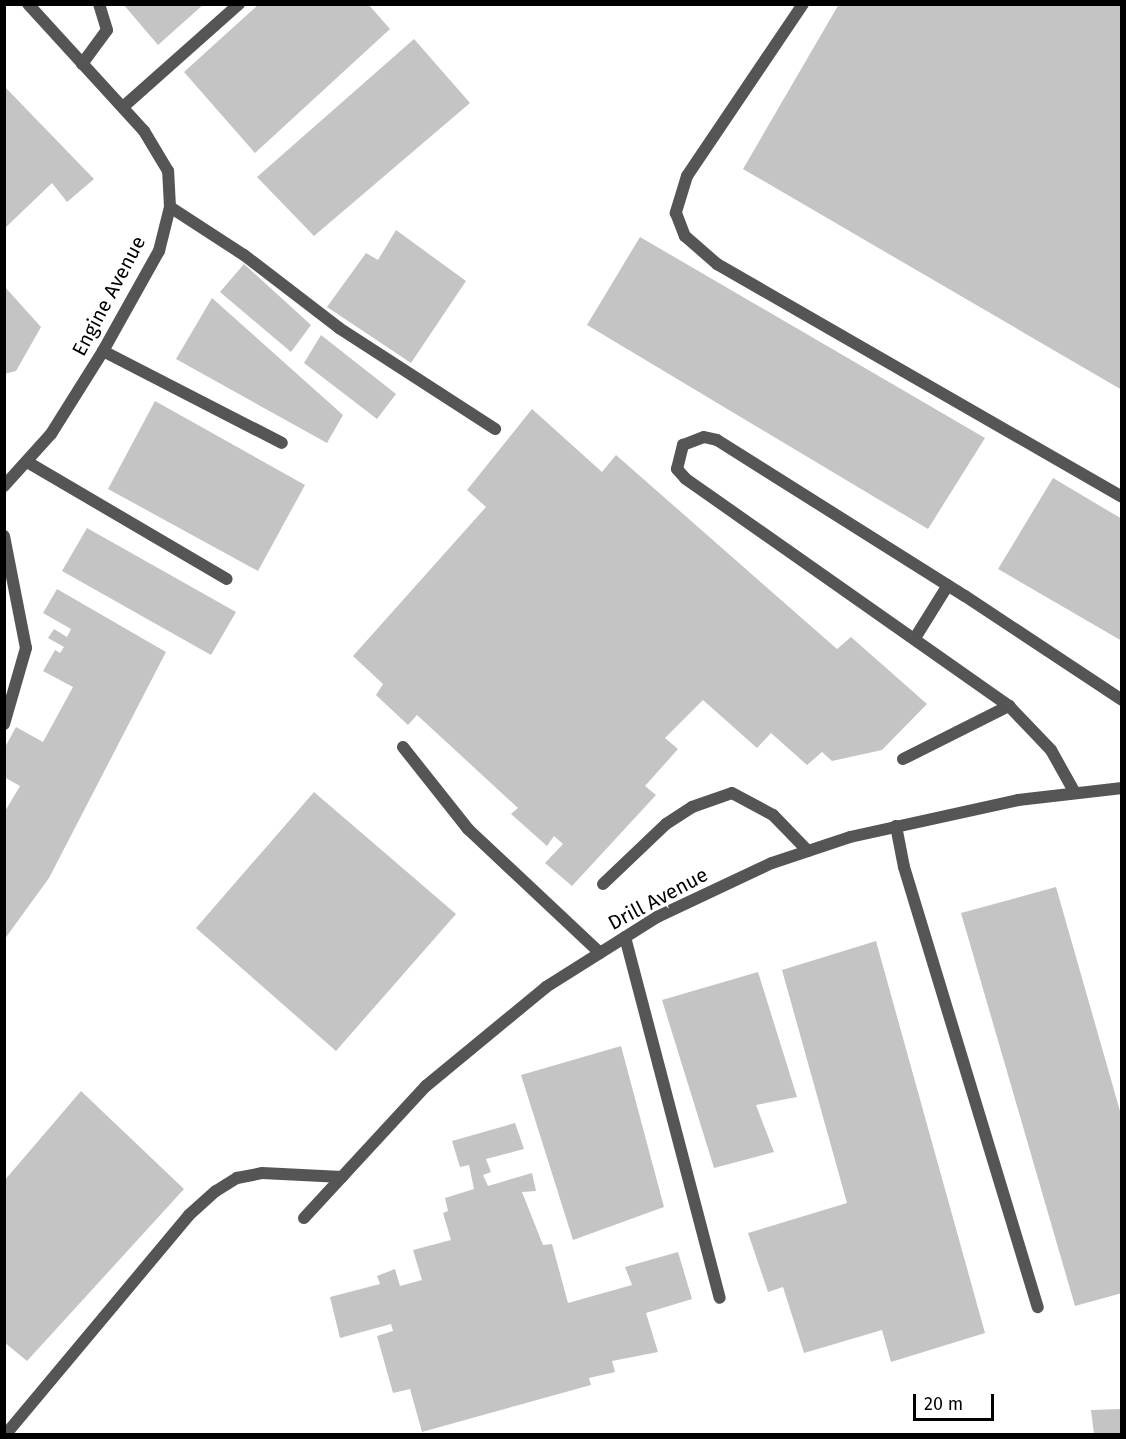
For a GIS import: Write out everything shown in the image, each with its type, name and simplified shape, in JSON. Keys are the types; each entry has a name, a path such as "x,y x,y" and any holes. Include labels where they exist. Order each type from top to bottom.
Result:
{"street":[{"name":"Engine Avenue","path":"7,481 29,463 103,351 159,251 170,207 168,171 144,131 28,4"},
{"path":"82,64 107,30 99,4"},
{"path":"123,107 239,4"},
{"path":"803,4 687,176 676,213 685,236 717,264 1122,497"},
{"path":"170,207 244,255 339,328 495,429"},
{"path":"103,351 282,443"},
{"path":"1075,793 1051,750 1009,706 685,478 677,469 683,446 704,438 717,440 948,585 1122,700"},
{"path":"29,463 227,579"},
{"path":"4,536 26,648 4,724"},
{"path":"915,638 948,585"},
{"path":"903,759 1009,706"},
{"path":"403,747 468,829 600,953"},
{"name":"Drill Avenue","path":"304,1218 426,1086 546,987 657,917 772,863 897,826 1018,800 1122,788"},
{"path":"603,884 666,824 693,807 732,793 773,815 808,851"},
{"path":"897,826 904,867 1038,1307"},
{"path":"625,937 720,1298"},
{"path":"6,1434 189,1215 216,1191 237,1178 262,1173 342,1177"}],"building":[{"path":"123,4 204,4 158,45"},
{"path":"259,4 368,4 390,29 255,153 184,72"},
{"path":"839,4 1122,4 1122,390 743,169"},
{"path":"414,39 470,103 314,236 257,177"},
{"path":"4,86 94,179 67,202 52,183 4,229"},
{"path":"396,230 466,281 411,363 327,307 366,253 378,260"},
{"path":"640,237 985,438 928,529 587,325"},
{"path":"244,264 311,325 291,352 220,292"},
{"path":"4,286 41,327 16,371 4,374"},
{"path":"212,298 343,415 327,443 176,359"},
{"path":"321,335 396,394 377,419 304,363"},
{"path":"155,401 305,485 258,571 108,489"},
{"path":"532,409 602,472 616,455 837,649 851,637 927,704 882,750 832,761 822,752 807,765 771,733 757,748 703,700 665,738 678,749 645,786 656,795 572,886 545,863 563,844 554,836 547,846 511,814 518,808 417,715 408,725 376,695 383,684 353,656 486,507 467,490"},
{"path":"1053,478 1122,519 1122,641 998,569"},
{"path":"87,528 236,612 211,655 62,571"},
{"path":"57,589 166,652 49,878 4,940 4,813 20,786 4,777 4,749 16,727 43,742 73,687 43,671 55,650 60,653 64,647 48,638 54,629 67,637 71,629 43,613"},
{"path":"314,792 456,914 336,1051 196,928"},
{"path":"1056,887 1122,1118 1122,1293 1075,1306 961,913"},
{"path":"876,941 985,1333 891,1362 882,1330 804,1353 783,1287 768,1292 748,1233 847,1203 782,970"},
{"path":"758,972 797,1097 756,1105 774,1152 714,1168 662,1000"},
{"path":"621,1046 664,1207 573,1240 521,1075"},
{"path":"81,1091 184,1189 27,1361 4,1342 4,1181"},
{"path":"515,1123 524,1149 486,1159 491,1172 483,1175 488,1186 532,1173 536,1191 522,1192 543,1245 552,1244 568,1303 632,1285 625,1267 678,1252 692,1299 646,1313 658,1352 612,1361 615,1372 589,1378 591,1385 422,1432 410,1389 393,1393 377,1336 393,1331 391,1324 340,1338 330,1297 380,1284 377,1276 395,1269 400,1286 422,1280 413,1250 451,1240 443,1213 448,1211 445,1198 474,1189 469,1165 460,1167 452,1141"},
{"path":"1122,1409 1122,1434 1094,1434 1091,1410"}]}
